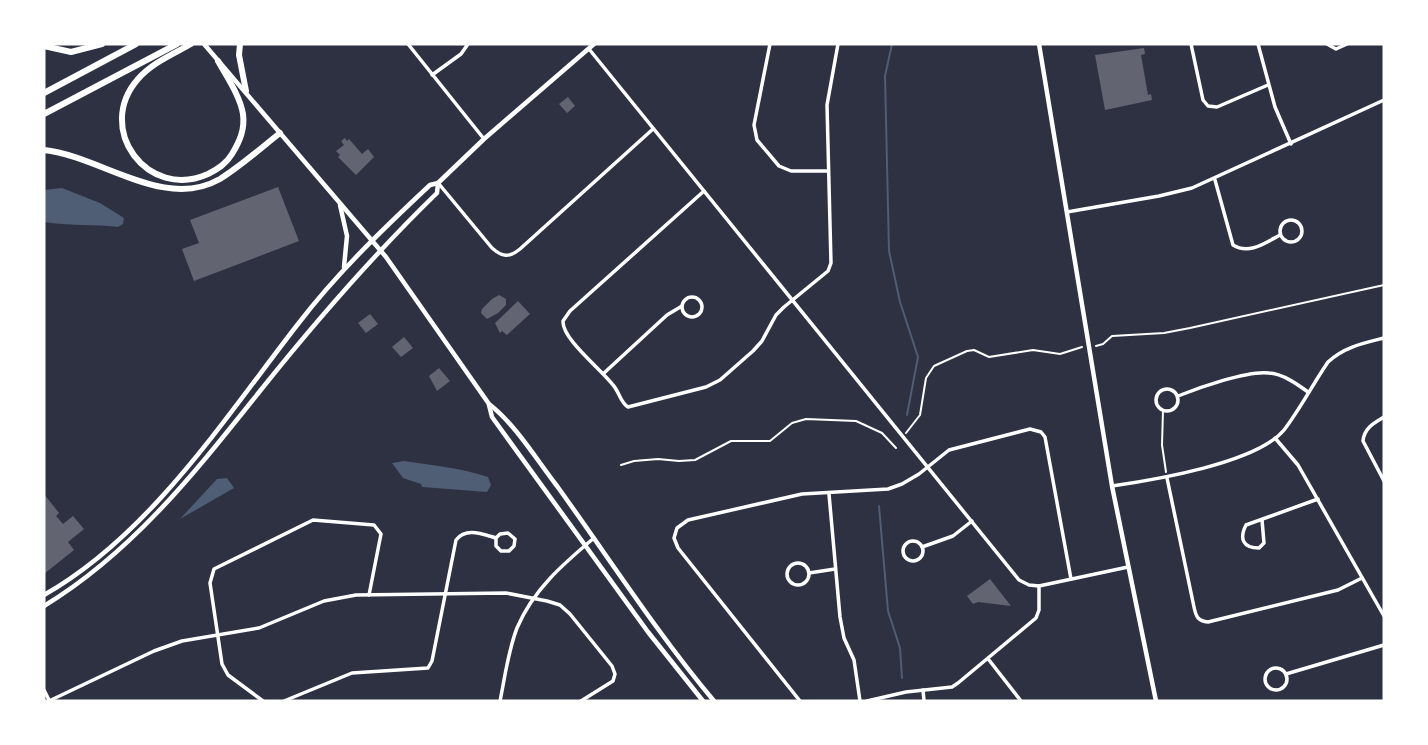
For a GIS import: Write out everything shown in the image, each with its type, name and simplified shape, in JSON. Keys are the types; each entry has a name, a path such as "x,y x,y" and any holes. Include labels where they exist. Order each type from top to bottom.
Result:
{"highway":[{"path":"44,46 71,52 102,44"},
{"path":"44,93 136,44"},
{"path":"44,114 177,44"},
{"path":"191,44 137,79 125,102 122,124 124,137 143,167 164,178 197,179 228,162 244,129 242,107 218,61"},
{"path":"240,44 239,55 246,91"},
{"path":"44,150 79,156 144,183 177,190 199,188 220,178 283,136"}],"main road":[{"path":"204,44 380,250 489,404 501,413 594,538 662,636 714,701"},
{"path":"44,595 118,541 154,506 242,400 344,267 430,185 438,183 484,139 594,44"},
{"path":"1039,44 1112,486 1156,701"},
{"path":"44,606 77,586 131,541 169,502 367,262 437,193 438,183"},
{"path":"340,204 347,236 344,267"},
{"path":"489,404 492,417 648,632 703,701"}],"street":[{"path":"408,44 484,139"},
{"path":"432,75 461,54 468,44"},
{"path":"770,44 754,125 757,139 779,166 791,171 828,171"},
{"path":"704,191 563,320 565,332 604,373 617,389 621,402 628,407 706,387 720,380 762,341 776,315 828,271 831,263 827,105 838,44"},
{"path":"1191,44 1203,100 1208,106 1217,107 1268,85"},
{"path":"1258,44 1268,85 1291,144"},
{"path":"1327,44 1336,49 1347,44"},
{"path":"589,48 1019,580 1039,586 1128,567"},
{"path":"1067,212 1159,197 1215,180 1384,100"},
{"path":"438,183 492,248 503,256 509,256 520,250 653,129"},
{"path":"1215,180 1233,244 1248,249 1280,236"},
{"path":"1288,220 1296,221 1302,227 1302,234 1296,241 1286,241 1280,236 1281,225 1288,220"},
{"path":"604,373 667,315 682,306 684,300 693,297 700,301 702,307 699,314 693,317 687,315 682,306"},
{"path":"1112,486 1167,478 1234,458 1275,438 1283,431 1336,355 1358,344 1384,338"},
{"path":"1178,396 1200,388 1269,373 1290,380 1308,392"},
{"path":"1161,390 1172,390 1178,396 1175,407 1163,410 1156,401 1161,390"},
{"path":"1384,417 1368,428 1363,441 1384,481"},
{"path":"800,701 678,548 674,538 677,528 688,520 791,496 888,489 902,484 949,450 1024,430 1041,432 1046,443 1071,579"},
{"path":"1275,438 1298,465 1384,616"},
{"path":"1167,478 1196,616 1202,622 1338,590 1362,578"},
{"path":"829,493 841,627 854,660 860,701"},
{"path":"1262,520 1264,543 1259,548 1245,545 1242,540 1245,525 1318,499"},
{"path":"263,701 228,675 222,664 209,578 214,569 313,520 374,525 380,531 381,539 369,595"},
{"path":"922,547 944,540 972,521"},
{"path":"284,701 352,673 428,668 432,661 458,536 467,532 496,538"},
{"path":"503,532 511,534 515,539 514,546 509,551 501,551 496,546 496,538 503,532"},
{"path":"500,701 511,648 518,627 533,599 559,568 594,538"},
{"path":"910,541 917,542 922,547 922,556 916,561 908,560 903,554 903,548 910,541"},
{"path":"797,563 805,565 809,573 807,582 800,585 793,584 787,577 790,566 797,563"},
{"path":"809,573 835,569"},
{"path":"867,701 951,687 989,660 1036,618 1039,610 1039,586"},
{"path":"44,690 50,701 182,640 259,628 324,601 369,595 506,593 560,605 614,669 613,681 581,701"},
{"path":"1286,674 1384,645"},
{"path":"989,660 1021,701"},
{"path":"1278,668 1286,674 1286,684 1280,690 1273,690 1265,684 1265,676 1270,669 1278,668"},
{"path":"923,690 924,701"}],"path":[{"path":"1096,346 1112,336 1164,333 1384,285"},
{"path":"905,434 920,415 926,378 934,366 974,350 989,357 1032,350 1060,354 1082,347"},
{"path":"1163,410 1162,445 1167,478"},
{"path":"621,465 646,460 695,460 731,442 770,441 792,423 806,419 856,421 882,433 896,448"}],"water":[{"path":"62,188 100,203 124,218 123,224 118,227 44,222 44,190"},
{"path":"404,461 478,474 488,477 491,485 487,492 422,487 421,484 403,478 392,463"},
{"path":"227,478 234,488 180,519 217,479"}],"building":[{"path":"1144,48 1145,54 1141,55 1148,95 1151,94 1152,100 1105,110 1095,55"},
{"path":"568,97 575,106 567,113 559,104"},
{"path":"345,138 362,154 368,149 374,157 356,175 338,157 340,155 336,151 344,145 341,141"},
{"path":"278,187 299,241 194,281 182,249 199,243 190,220"},
{"path":"499,295 506,299 506,305 487,319 481,313 482,309"},
{"path":"518,301 530,314 507,335 502,331 500,333 495,323"},
{"path":"370,314 378,324 366,333 358,323"},
{"path":"404,337 413,348 401,357 392,347"},
{"path":"439,368 450,381 437,391 429,376"},
{"path":"44,494 59,513 56,516 63,524 73,516 84,529 68,542 74,550 44,574"},
{"path":"990,579 1011,606 978,602 973,604 967,596"}],"waterway":[{"path":"892,44 885,76 889,251 900,302 918,357 907,415"},
{"path":"879,506 888,611 900,648 902,678"}]}
